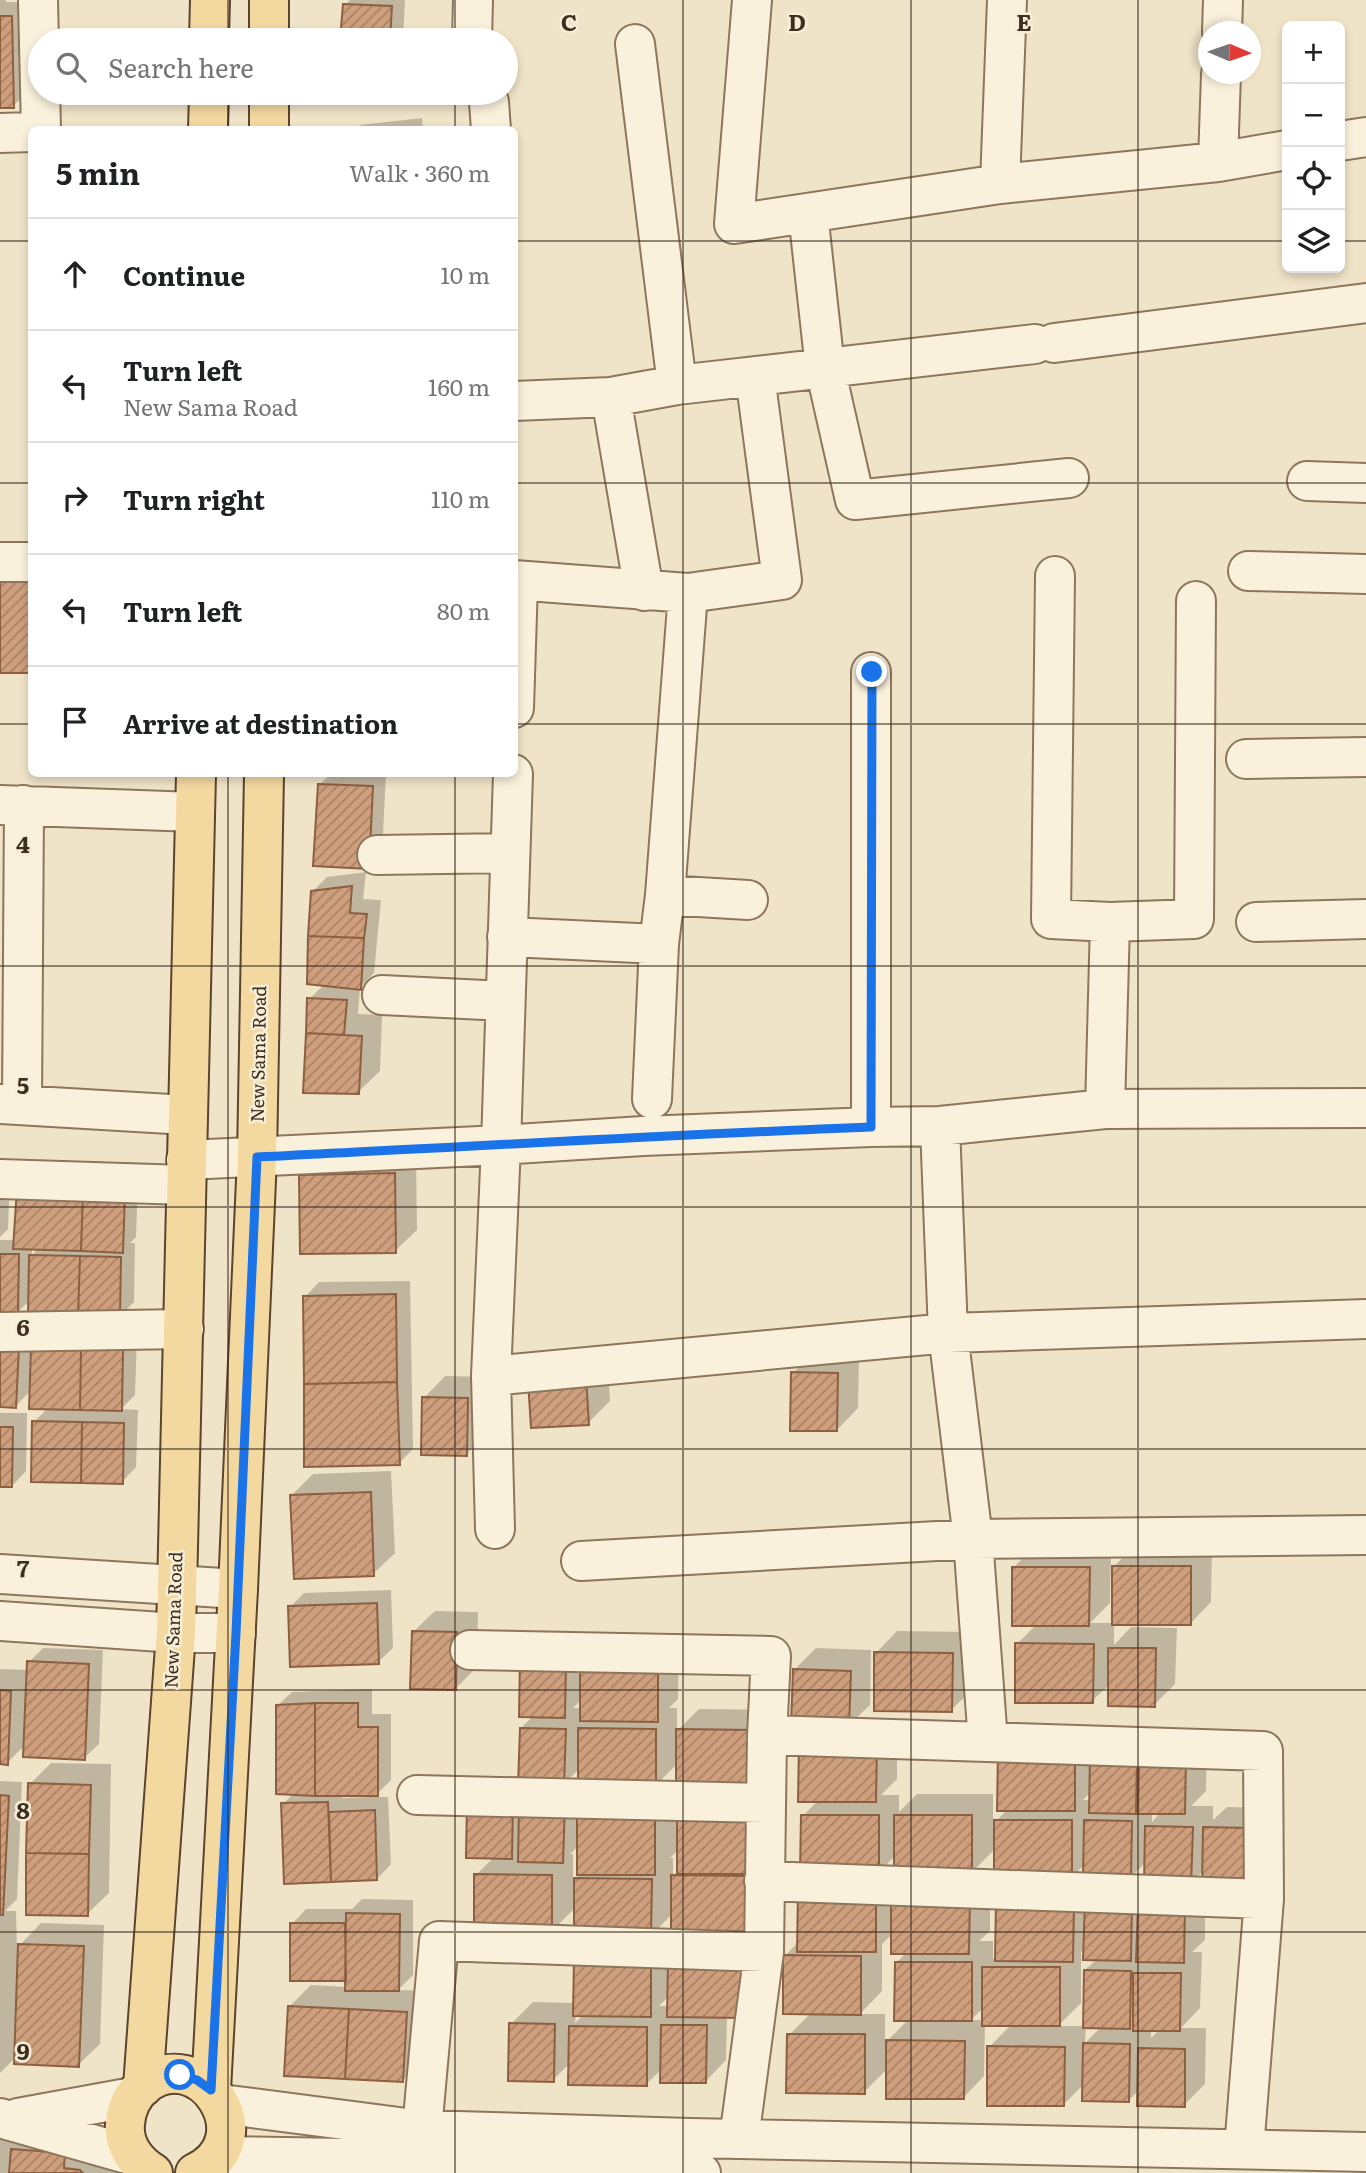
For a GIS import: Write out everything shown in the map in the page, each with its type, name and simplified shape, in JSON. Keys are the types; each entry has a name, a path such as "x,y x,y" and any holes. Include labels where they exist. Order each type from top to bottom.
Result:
{"main road":[{"path":"209,28 210,0"},
{"path":"269,0 269,28"},
{"path":"208,126 209,105"},
{"path":"269,105 269,126"},
{"name":"New Sama Road","path":"143,2167 129,2148 124,2131 126,2113 138,2092 176,1633 196,777"},
{"name":"New Sama Road","path":"205,2168 225,2139 226,2131 226,2122 216,2097 257,1157 264,777"},
{"path":"138,2092 162,2076 180,2075 197,2080 216,2097"}],"street":[{"path":"38,0 39,28"},
{"path":"472,28 473,0"},
{"path":"752,0 733,224 1000,184 1218,162 1282,151"},
{"path":"1000,184 1007,0"},
{"path":"1222,21 1223,0"},
{"path":"635,44 677,385"},
{"path":"1218,162 1220,84"},
{"path":"40,105 41,126"},
{"path":"0,133 28,132"},
{"path":"1345,140 1366,137"},
{"path":"808,213 825,368 855,500 1069,478"},
{"path":"518,401 611,397 677,385 1366,303"},
{"path":"518,581 688,593 782,580 755,376"},
{"path":"611,397 644,591"},
{"path":"1307,481 1366,483"},
{"path":"0,562 28,562"},
{"path":"1248,571 1366,574"},
{"path":"1055,576 1051,919 1110,922 1194,919 1196,601"},
{"path":"652,1100 659,944 688,593"},
{"path":"871,1127 872,672"},
{"path":"1247,759 1366,757"},
{"path":"495,1529 491,1376 513,777"},
{"path":"187,1115 11,1104 12,805 195,812"},
{"path":"377,855 510,853"},
{"path":"665,895 748,900"},
{"path":"1256,922 1366,919"},
{"path":"1105,1109 1110,922"},
{"path":"507,937 659,944"},
{"path":"382,995 505,1001"},
{"path":"0,1179 186,1173 257,1157 643,1136 940,1126 1105,1109 1366,1108"},
{"path":"940,1126 948,1333 973,1539 988,1741"},
{"path":"491,1376 948,1333 1366,1318"},
{"path":"0,1332 184,1329"},
{"path":"581,1561 973,1539 1366,1535"},
{"path":"0,1573 238,1589"},
{"path":"0,1621 176,1633 236,1633"},
{"path":"470,1650 771,1656 767,1735 764,1952 739,2139"},
{"path":"767,1735 1264,1751 1264,1899 1244,2149"},
{"path":"417,1795 766,1803"},
{"path":"764,1881 1264,1899"},
{"path":"422,2130 439,1941 764,1952"},
{"path":"4,2119 138,2092"},
{"path":"216,2097 422,2130 1366,2152"},
{"path":"4,2119 143,2167"},
{"path":"205,2168 405,2159 701,2173"}],"building":[{"path":"343,4 392,6 391,28 341,28"},
{"path":"0,16 12,16 14,108 0,108"},
{"path":"0,572 28,573 28,673 0,673"},
{"path":"318,784 373,786 369,869 313,866"},
{"path":"352,886 350,913 367,914 364,938 308,936 311,891"},
{"path":"308,936 364,938 361,990 307,984"},
{"path":"307,998 347,1000 344,1035 306,1033"},
{"path":"306,1033 362,1036 359,1094 303,1093"},
{"path":"395,1173 396,1253 300,1254 299,1175"},
{"path":"17,1188 83,1191 81,1251 13,1249"},
{"path":"83,1191 125,1193 123,1253 81,1251"},
{"path":"0,1254 19,1254 18,1315 0,1315"},
{"path":"29,1255 80,1256 78,1317 28,1316"},
{"path":"80,1256 121,1257 120,1318 78,1317"},
{"path":"396,1294 397,1382 304,1384 303,1296"},
{"path":"0,1347 19,1347 16,1408 0,1407"},
{"path":"31,1348 81,1349 80,1410 29,1409"},
{"path":"81,1349 123,1350 122,1411 80,1410"},
{"path":"791,1372 838,1373 837,1431 790,1431"},
{"path":"586,1377 589,1425 531,1428 528,1381"},
{"path":"397,1382 400,1465 304,1467 304,1384"},
{"path":"422,1397 468,1398 467,1456 421,1455"},
{"path":"32,1421 82,1422 81,1483 31,1482"},
{"path":"82,1422 124,1423 123,1484 81,1483"},
{"path":"0,1427 13,1427 12,1487 0,1487"},
{"path":"371,1492 374,1576 294,1579 290,1495"},
{"path":"1112,1566 1191,1566 1191,1625 1112,1625"},
{"path":"1012,1567 1090,1567 1089,1626 1012,1626"},
{"path":"377,1603 379,1664 290,1667 288,1606"},
{"path":"412,1631 457,1632 456,1690 410,1689"},
{"path":"1015,1643 1094,1644 1093,1703 1015,1703"},
{"path":"1108,1648 1156,1648 1155,1707 1108,1706"},
{"path":"874,1652 953,1653 952,1712 874,1711"},
{"path":"520,1659 566,1660 565,1718 519,1717"},
{"path":"27,1661 89,1664 85,1760 23,1757"},
{"path":"580,1663 658,1663 658,1722 580,1721"},
{"path":"793,1669 851,1671 849,1728 791,1726"},
{"path":"0,1690 11,1691 8,1765 0,1764"},
{"path":"315,1703 315,1796 276,1794 276,1705"},
{"path":"315,1703 358,1703 358,1727 378,1727 378,1796 315,1796"},
{"path":"520,1728 566,1729 564,1786 518,1786"},
{"path":"578,1728 656,1729 656,1788 578,1788"},
{"path":"676,1729 754,1730 754,1789 676,1789"},
{"path":"799,1743 877,1744 876,1802 798,1802"},
{"path":"998,1751 1075,1752 1075,1811 997,1811"},
{"path":"1090,1755 1137,1755 1136,1814 1089,1813"},
{"path":"1139,1755 1186,1756 1185,1814 1138,1814"},
{"path":"28,1783 91,1785 89,1854 26,1853"},
{"path":"0,1795 9,1796 3,1915 0,1915"},
{"path":"467,1800 513,1801 512,1859 466,1858"},
{"path":"328,1802 331,1882 284,1884 281,1803"},
{"path":"519,1804 565,1805 563,1863 518,1862"},
{"path":"375,1810 377,1880 331,1882 329,1812"},
{"path":"677,1814 755,1815 755,1874 677,1874"},
{"path":"801,1815 879,1815 879,1875 800,1874"},
{"path":"894,1815 972,1815 972,1874 894,1874"},
{"path":"577,1816 655,1816 655,1875 577,1875"},
{"path":"994,1820 1072,1820 1072,1880 994,1879"},
{"path":"1084,1820 1132,1821 1131,1879 1083,1878"},
{"path":"1145,1826 1193,1827 1191,1886 1144,1885"},
{"path":"1203,1827 1251,1828 1250,1886 1202,1886"},
{"path":"26,1853 89,1854 88,1916 26,1915"},
{"path":"474,1874 552,1875 552,1934 474,1933"},
{"path":"671,1875 750,1876 749,1935 671,1934"},
{"path":"574,1878 652,1879 651,1937 574,1937"},
{"path":"798,1893 876,1893 876,1952 797,1952"},
{"path":"891,1895 970,1896 969,1954 891,1954"},
{"path":"1085,1901 1132,1902 1131,1961 1083,1960"},
{"path":"996,1902 1074,1903 1073,1962 995,1961"},
{"path":"1138,1904 1185,1905 1184,1963 1136,1962"},
{"path":"346,1913 400,1914 399,1991 345,1991"},
{"path":"290,1923 345,1923 346,1981 290,1981"},
{"path":"18,1944 84,1946 79,2067 14,2064"},
{"path":"783,1955 861,1956 861,2015 783,2014"},
{"path":"574,1957 651,1957 651,2017 573,2016"},
{"path":"668,1959 746,1959 745,2018 667,2017"},
{"path":"895,1962 972,1962 972,2021 894,2021"},
{"path":"982,1967 1060,1967 1060,2026 982,2026"},
{"path":"1084,1970 1131,1971 1130,2029 1083,2028"},
{"path":"1133,1973 1181,1973 1180,2031 1133,2031"},
{"path":"288,2006 349,2009 345,2079 284,2076"},
{"path":"349,2009 407,2012 403,2082 345,2079"},
{"path":"509,2023 555,2024 554,2082 508,2081"},
{"path":"661,2025 707,2025 706,2083 660,2083"},
{"path":"569,2026 647,2027 647,2086 568,2085"},
{"path":"787,2034 865,2034 865,2094 786,2093"},
{"path":"886,2040 965,2041 964,2099 886,2099"},
{"path":"1083,2043 1130,2044 1129,2102 1082,2101"},
{"path":"987,2046 1065,2047 1064,2106 987,2106"},
{"path":"1138,2048 1185,2049 1185,2107 1137,2106"},
{"path":"11,2149 65,2153 64,2168 80,2170 83,2173 9,2173"}],"route":[{"path":"180,2075 197,2080 211,2090 236,1633 257,1157 643,1136 871,1127 872,672"}]}
